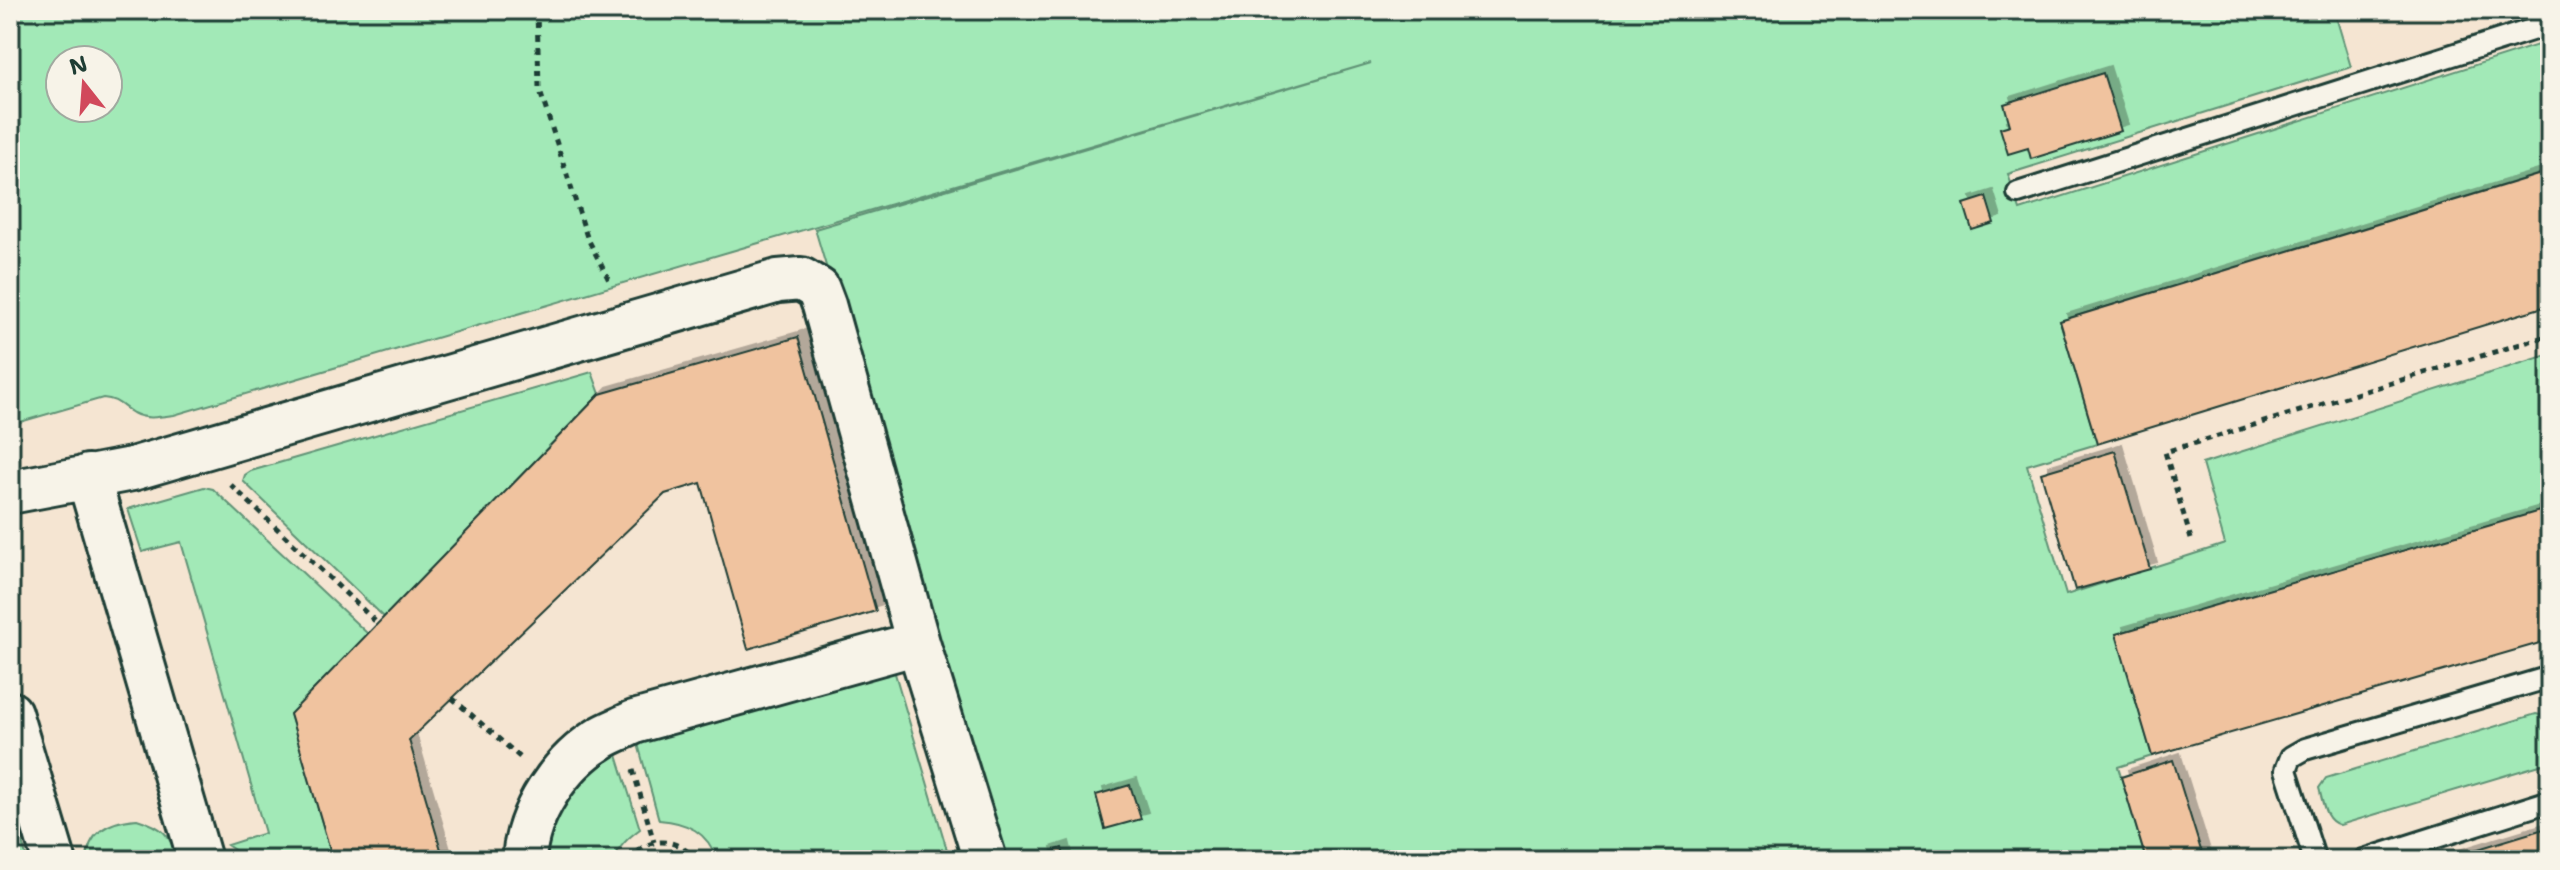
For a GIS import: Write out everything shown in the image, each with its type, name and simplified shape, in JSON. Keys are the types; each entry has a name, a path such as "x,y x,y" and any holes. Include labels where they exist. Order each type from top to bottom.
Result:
{"street":[{"path":"10,492 132,469 778,281 801,279 818,289 824,305 918,643 985,860"},
{"path":"88,476 200,860"},
{"path":"524,860 535,814 552,785 577,756 601,739 634,722 918,643"},
{"path":"10,713 54,860"}],"lane":[{"path":"2018,193 2550,24"},
{"path":"2315,860 2286,770 2291,757 2305,749 2550,677"},
{"path":"2364,860 2550,801"}],"path":[{"path":"537,10 539,88 587,237 617,296"},
{"path":"2191,539 2165,452 2550,335"},
{"path":"230,484 377,623"},
{"path":"452,698 552,785"},
{"path":"620,730 654,842"},
{"path":"630,860 642,847 667,841 689,852 695,860"}],"green space":[{"path":"10,10 2334,10 2351,67 2008,174 2020,210 2550,41 2550,204 2540,174 2060,321 2097,444 2027,465 2066,595 2225,544 2202,464 2550,354 2550,508 2117,634 2152,756 2118,767 2146,860 1003,860 815,229 1371,63 174,415 143,417 116,401 103,398 10,425"},
{"path":"592,372 600,394 384,617 243,481 251,471"},
{"path":"204,487 213,489 368,634 290,714 333,860 249,860 227,845 265,833 181,542 142,552 128,509"},
{"path":"894,670 950,860 717,860 708,842 695,830 679,823 659,820 638,744"},
{"path":"2536,714 2550,722 2550,762 2340,825 2331,820 2325,810 2319,788 2326,778"},
{"path":"617,755 640,829 624,843 614,860 541,860 560,807 596,768"},
{"path":"10,798 27,860 10,860"},
{"path":"137,819 164,833 178,860 87,860 91,842 102,829"}],"building":[{"path":"2103,73 2121,131 2031,159 2028,148 2008,154 2000,128 2010,125 2004,104"},
{"path":"2541,174 2550,204 2550,305 2097,444 2060,321"},
{"path":"1986,197 1994,223 1972,230 1964,204"},
{"path":"798,337 876,611 748,649 701,483 665,494 409,740 444,860 333,860 290,714 600,394"},
{"path":"2115,451 2150,569 2075,590 2041,473"},
{"path":"2550,508 2550,640 2152,756 2116,634"},
{"path":"2173,760 2204,860 2146,860 2121,777"},
{"path":"1130,785 1141,819 1105,829 1096,795"},
{"path":"2550,827 2550,860 2442,860"},
{"path":"1062,848 1065,860 1046,860 1044,854"}]}
